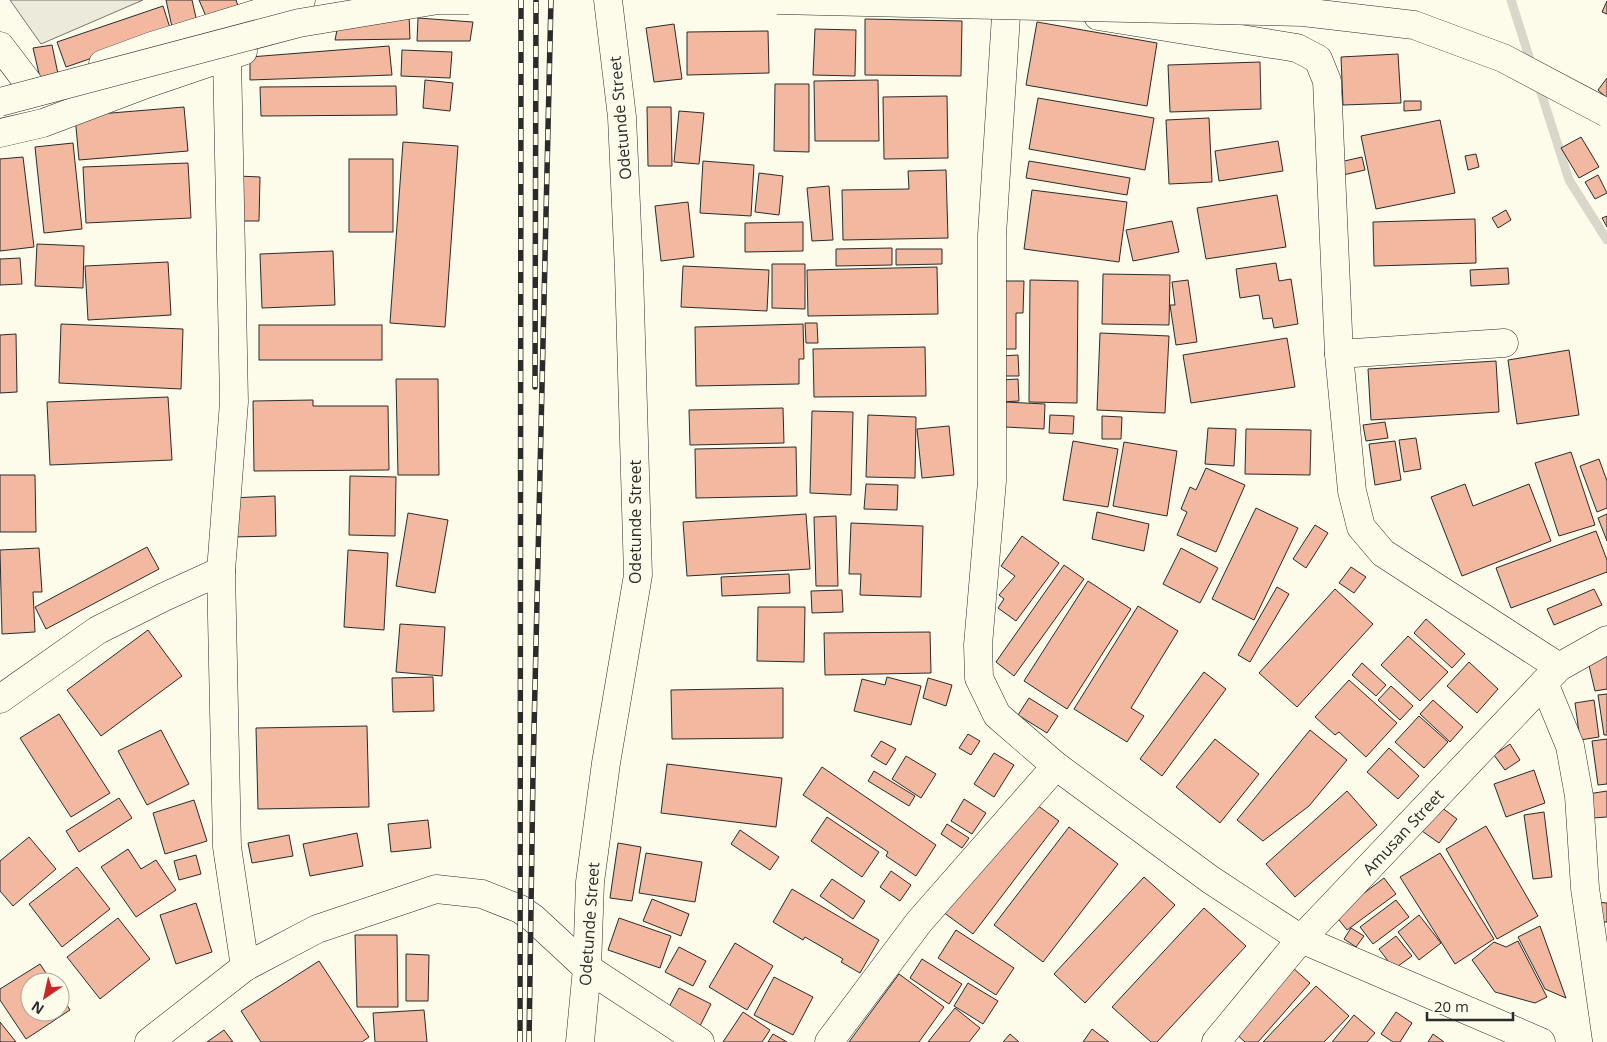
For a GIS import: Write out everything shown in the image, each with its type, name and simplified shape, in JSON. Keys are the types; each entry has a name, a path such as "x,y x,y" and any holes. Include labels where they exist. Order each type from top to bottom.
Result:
{"street":[{"path":"0,87 29,84 86,70 152,46 301,0"},
{"path":"0,133 43,123 227,56 418,0"},
{"path":"0,102 299,23 438,0 469,0"},
{"name":"Odetunde Street","path":"580,1042 587,968 590,882 604,773 638,575 630,281 622,117 608,0"},
{"path":"777,0 1303,12 1414,25 1503,58 1607,113"},
{"path":"1540,1042 1301,940 1211,880 1056,766 998,715 979,678 978,646 992,481 992,235 1001,1 1297,48 1318,59 1327,81 1339,354 1352,492 1360,527 1383,553 1551,675 1570,746 1596,888 1607,1042"},
{"path":"0,46 29,84"},
{"path":"227,56 234,402 221,571 227,847 245,966"},
{"path":"1339,354 1504,343"},
{"path":"0,699 98,630 221,571"},
{"name":"Amusan Street","path":"1216,1042 1301,940 1551,675 1607,640"},
{"path":"829,1042 919,922 1056,766"},
{"path":"150,1042 245,966 317,929 436,889 482,894 520,909 533,918 587,968 700,1042"}],"shaded area":[{"path":"10,0 143,0 41,44"}],"building":[{"path":"166,0 192,0 197,22 172,27"},
{"path":"199,0 236,0 239,9 208,21"},
{"path":"1607,1 1607,14 1602,12"},
{"path":"163,6 171,31 66,67 57,42"},
{"path":"409,14 410,39 335,40 337,30"},
{"path":"418,18 473,22 470,41 417,41"},
{"path":"865,19 962,21 961,76 865,75"},
{"path":"1037,22 1157,43 1147,106 1026,85"},
{"path":"674,24 682,79 654,82 646,28"},
{"path":"815,29 856,30 855,76 813,75"},
{"path":"768,31 769,73 687,75 687,32"},
{"path":"52,45 58,74 40,78 33,48"},
{"path":"389,46 392,75 250,80 250,57"},
{"path":"402,50 452,52 450,78 401,76"},
{"path":"1398,54 1401,103 1343,105 1341,57"},
{"path":"1260,62 1261,109 1170,112 1168,65"},
{"path":"1607,78 1607,98 1598,90"},
{"path":"425,80 453,83 450,111 423,108"},
{"path":"878,80 879,141 815,141 814,81"},
{"path":"775,84 809,84 809,152 774,151"},
{"path":"396,86 397,115 261,116 260,87"},
{"path":"947,96 948,158 884,159 883,97"},
{"path":"1038,98 1154,118 1145,170 1029,149"},
{"path":"1404,101 1421,101 1421,110 1404,111"},
{"path":"184,107 188,151 79,160 75,116"},
{"path":"647,107 671,107 672,166 648,166"},
{"path":"679,111 704,113 699,164 674,162"},
{"path":"1209,118 1212,182 1169,184 1166,120"},
{"path":"1440,120 1455,193 1376,209 1361,136"},
{"path":"1581,137 1599,167 1579,178 1561,148"},
{"path":"1278,141 1283,171 1219,181 1215,151"},
{"path":"403,142 458,146 445,327 390,323"},
{"path":"73,143 82,229 44,233 35,147"},
{"path":"1476,154 1479,167 1468,170 1465,156"},
{"path":"23,157 34,247 0,251 0,159"},
{"path":"1362,157 1365,170 1343,175 1340,162"},
{"path":"349,159 393,159 393,232 349,232"},
{"path":"703,161 754,165 751,216 700,213"},
{"path":"1029,161 1130,178 1127,195 1026,178"},
{"path":"188,163 191,218 86,223 83,167"},
{"path":"946,170 948,238 843,240 842,190 909,189 908,171"},
{"path":"759,173 783,176 779,215 755,212"},
{"path":"1598,175 1607,193 1595,199 1585,182"},
{"path":"238,176 260,177 259,221 237,221"},
{"path":"829,186 833,240 812,241 807,188"},
{"path":"1032,190 1127,202 1119,262 1024,249"},
{"path":"1277,195 1286,247 1206,259 1197,208"},
{"path":"688,202 694,257 661,261 655,206"},
{"path":"1506,210 1511,220 1498,228 1492,218"},
{"path":"1607,216 1607,227 1602,218"},
{"path":"1475,219 1476,263 1374,266 1373,222"},
{"path":"1172,221 1179,252 1133,261 1126,230"},
{"path":"803,222 803,251 745,252 745,223"},
{"path":"37,244 84,246 83,288 35,286"},
{"path":"892,248 892,265 836,266 836,249"},
{"path":"896,249 942,249 942,264 896,265"},
{"path":"333,251 335,305 262,308 260,254"},
{"path":"20,258 22,284 0,285 0,259"},
{"path":"168,262 171,315 88,320 85,266"},
{"path":"1276,263 1279,281 1291,279 1298,324 1274,328 1272,318 1263,319 1259,295 1240,298 1236,269"},
{"path":"772,264 805,264 805,309 772,308"},
{"path":"683,266 769,270 767,311 681,307"},
{"path":"937,267 938,314 808,316 807,270"},
{"path":"1508,268 1509,284 1471,286 1470,270"},
{"path":"1103,274 1170,275 1169,325 1102,324"},
{"path":"1030,280 1078,281 1077,403 1029,402"},
{"path":"1188,280 1197,342 1176,345 1170,305 1175,305 1172,282"},
{"path":"1001,281 1024,281 1023,313 1016,313 1016,349 1000,349"},
{"path":"805,323 817,323 818,343 806,343"},
{"path":"61,324 183,329 181,389 59,383"},
{"path":"803,324 804,359 799,359 799,384 696,386 695,327"},
{"path":"259,325 382,325 382,360 259,360"},
{"path":"1100,333 1169,336 1165,413 1097,410"},
{"path":"16,334 17,392 0,393 0,335"},
{"path":"1287,338 1295,387 1191,403 1183,355"},
{"path":"925,347 926,396 814,397 813,349"},
{"path":"1569,350 1579,415 1517,424 1508,360"},
{"path":"1018,355 1019,376 1002,376 1001,356"},
{"path":"1496,361 1499,412 1371,420 1368,369"},
{"path":"396,379 438,379 439,475 398,475"},
{"path":"1018,379 1019,401 1001,402 1001,380"},
{"path":"168,397 172,460 50,465 47,402"},
{"path":"313,400 313,406 388,406 389,470 254,471 253,401"},
{"path":"1005,402 1045,404 1044,429 1005,427"},
{"path":"783,408 784,443 690,445 689,410"},
{"path":"812,411 853,412 851,495 810,493"},
{"path":"868,415 916,417 915,478 866,477"},
{"path":"1050,415 1074,416 1073,434 1049,433"},
{"path":"1102,416 1122,417 1121,439 1102,439"},
{"path":"1385,422 1388,438 1366,441 1363,425"},
{"path":"949,426 954,475 922,478 917,429"},
{"path":"1208,428 1236,429 1234,466 1205,464"},
{"path":"1246,429 1311,430 1310,475 1245,474"},
{"path":"1416,438 1421,469 1404,472 1399,440"},
{"path":"1073,441 1118,449 1108,507 1063,500"},
{"path":"1395,441 1401,480 1375,485 1369,444"},
{"path":"1124,442 1177,451 1167,516 1113,506"},
{"path":"796,447 797,496 696,498 695,449"},
{"path":"1571,452 1595,525 1559,536 1535,463"},
{"path":"1599,459 1607,481 1607,508 1597,512 1580,466"},
{"path":"1206,468 1245,485 1216,552 1177,535 1187,512 1181,509 1190,487 1196,490"},
{"path":"0,475 35,475 36,532 0,532"},
{"path":"350,476 396,477 395,536 349,535"},
{"path":"866,484 898,485 897,510 864,509"},
{"path":"1465,484 1473,506 1529,484 1551,541 1462,576 1431,497"},
{"path":"275,496 276,536 232,537 231,498"},
{"path":"1256,508 1298,528 1254,620 1212,599"},
{"path":"1097,512 1149,524 1144,551 1092,539"},
{"path":"408,513 448,520 435,593 396,586"},
{"path":"806,514 810,569 687,576 683,522"},
{"path":"1607,514 1607,541 1598,518"},
{"path":"836,516 838,586 816,586 814,517"},
{"path":"851,523 923,526 921,597 860,595 861,574 849,574"},
{"path":"1315,525 1328,533 1306,568 1293,559"},
{"path":"1596,531 1607,560 1607,572 1511,608 1496,568"},
{"path":"1022,536 1059,563 1016,621 998,608 1004,599 999,595 1015,576 1001,566"},
{"path":"147,547 159,569 46,629 35,607"},
{"path":"39,548 42,592 33,592 35,632 2,634 0,550"},
{"path":"1181,548 1218,568 1200,603 1163,584"},
{"path":"348,550 388,553 384,630 344,627"},
{"path":"1064,565 1084,579 1014,676 996,662"},
{"path":"1351,567 1366,577 1354,593 1339,583"},
{"path":"789,574 790,593 722,596 721,577"},
{"path":"1088,581 1131,609 1067,709 1024,681"},
{"path":"1277,587 1289,594 1250,662 1238,655"},
{"path":"1335,589 1373,624 1297,707 1259,673"},
{"path":"1594,589 1602,605 1554,625 1547,609"},
{"path":"842,590 843,612 812,613 811,591"},
{"path":"1138,606 1178,631 1131,708 1144,716 1127,742 1074,709"},
{"path":"758,607 805,607 804,662 757,661"},
{"path":"1426,619 1465,654 1452,668 1414,633"},
{"path":"400,624 445,627 442,676 396,672"},
{"path":"148,630 182,676 101,736 67,690"},
{"path":"930,632 931,673 825,675 824,633"},
{"path":"1408,636 1448,672 1420,701 1381,665"},
{"path":"1607,649 1607,689 1595,691 1586,653"},
{"path":"1469,662 1498,689 1477,713 1447,686"},
{"path":"1362,663 1386,685 1376,696 1352,675"},
{"path":"1204,672 1226,689 1162,776 1140,759"},
{"path":"433,677 434,711 393,712 392,678"},
{"path":"887,677 921,686 911,725 854,711 862,679 885,685"},
{"path":"928,678 952,685 946,706 923,698"},
{"path":"1349,680 1397,723 1366,757 1339,732 1335,735 1315,717"},
{"path":"1391,686 1413,706 1400,720 1378,700"},
{"path":"783,688 783,738 672,739 671,690"},
{"path":"1607,694 1607,735 1604,735 1598,695"},
{"path":"1029,698 1058,716 1047,733 1018,715"},
{"path":"1433,700 1463,727 1450,742 1420,714"},
{"path":"1594,700 1599,737 1580,740 1575,703"},
{"path":"59,714 110,793 71,817 20,738"},
{"path":"1419,716 1448,742 1424,768 1395,742"},
{"path":"367,726 369,807 258,809 256,728"},
{"path":"161,730 189,784 147,805 118,751"},
{"path":"1310,730 1347,760 1309,806 1263,841 1237,820"},
{"path":"968,734 980,741 971,755 959,748"},
{"path":"1215,739 1259,774 1220,823 1176,787"},
{"path":"1607,739 1607,784 1598,785 1592,741"},
{"path":"881,741 896,749 886,765 871,756"},
{"path":"1510,744 1520,760 1505,770 1494,755"},
{"path":"1389,748 1419,776 1398,799 1367,772"},
{"path":"994,753 1014,765 994,797 974,784"},
{"path":"906,756 936,774 921,798 892,779"},
{"path":"667,764 782,778 776,827 661,813"},
{"path":"822,767 936,845 916,876 886,856 888,852 803,795"},
{"path":"1534,770 1545,803 1506,817 1494,784"},
{"path":"874,771 915,796 909,806 868,781"},
{"path":"1347,791 1377,825 1295,897 1266,864"},
{"path":"1607,791 1607,817 1592,818 1588,794"},
{"path":"119,798 132,818 79,852 66,831"},
{"path":"964,799 986,813 972,834 951,821"},
{"path":"194,800 207,841 165,854 153,813"},
{"path":"1030,800 1059,821 973,934 943,912"},
{"path":"1441,807 1457,819 1439,843 1422,831"},
{"path":"1544,812 1552,877 1533,879 1524,815"},
{"path":"827,817 879,852 862,877 811,841"},
{"path":"428,820 431,848 391,852 388,824"},
{"path":"947,824 969,838 962,848 941,834"},
{"path":"1486,826 1538,916 1497,939 1446,849"},
{"path":"1069,827 1118,864 1043,962 994,925"},
{"path":"740,830 779,857 770,870 731,844"},
{"path":"357,833 363,866 310,876 303,844"},
{"path":"289,835 293,856 252,863 248,843"},
{"path":"29,837 56,869 13,906 0,891 0,861"},
{"path":"618,843 641,847 632,901 610,898"},
{"path":"128,849 141,869 156,860 176,890 136,917 101,867"},
{"path":"646,853 702,862 695,902 639,893"},
{"path":"1440,853 1494,939 1455,964 1400,877"},
{"path":"196,855 201,874 179,880 174,861"},
{"path":"77,867 110,909 62,947 29,904"},
{"path":"891,871 911,885 900,901 880,887"},
{"path":"1144,877 1175,905 1085,1003 1054,974"},
{"path":"1384,878 1396,894 1347,930 1335,915"},
{"path":"832,879 865,901 853,919 820,896"},
{"path":"792,889 879,940 860,973 841,962 843,959 805,937 803,940 773,922"},
{"path":"652,899 689,914 681,936 643,921"},
{"path":"1396,900 1409,917 1373,944 1360,927"},
{"path":"1596,902 1607,903 1607,922 1596,922"},
{"path":"196,903 212,952 176,964 160,915"},
{"path":"1204,908 1246,946 1157,1042 1151,1042 1112,1007"},
{"path":"1419,915 1441,943 1419,960 1398,932"},
{"path":"118,918 150,959 100,999 67,957"},
{"path":"619,918 671,936 660,968 608,950"},
{"path":"1540,926 1566,998 1545,989 1518,937"},
{"path":"1351,928 1364,936 1356,947 1344,939"},
{"path":"956,930 1014,968 996,995 938,958"},
{"path":"355,935 397,935 398,1007 357,1007"},
{"path":"1396,936 1412,956 1394,969 1379,949"},
{"path":"1518,941 1547,997 1535,1003 1495,992 1472,960 1494,942 1506,947"},
{"path":"735,943 773,966 747,1010 709,987"},
{"path":"679,947 706,961 693,986 665,972"},
{"path":"406,954 429,955 428,1001 406,1001"},
{"path":"922,959 962,984 949,1004 910,978"},
{"path":"319,961 369,1037 362,1042 261,1042 241,1011"},
{"path":"40,964 45,972 27,972"},
{"path":"1293,968 1310,983 1258,1042 1245,1042 1235,1033"},
{"path":"899,974 944,1007 919,1042 849,1042"},
{"path":"20,976 20,1022 52,1022 26,1039 0,1000 0,989"},
{"path":"774,977 813,997 793,1035 754,1015"},
{"path":"968,983 998,1001 983,1024 954,1006"},
{"path":"1316,986 1349,1016 1324,1042 1263,1042"},
{"path":"679,988 711,1004 700,1026 668,1009"},
{"path":"955,1008 980,1028 969,1042 928,1042"},
{"path":"424,1010 427,1042 375,1042 373,1013"},
{"path":"743,1012 770,1030 762,1042 723,1042"},
{"path":"1396,1012 1412,1023 1400,1042 1393,1042 1381,1034"},
{"path":"1354,1015 1375,1033 1367,1042 1332,1042"},
{"path":"0,1022 16,1042 0,1042"},
{"path":"1092,1029 1109,1042 1083,1042"},
{"path":"224,1030 233,1042 207,1042"},
{"path":"773,1034 787,1042 768,1042"},
{"path":"1010,1034 1019,1042 1003,1042"},
{"path":"1433,1034 1444,1042 1428,1042"}],"waterway":[{"path":"1511,0 1532,66"},
{"path":"1538,83 1569,180 1607,240"}],"railway":[{"path":"520,1042 521,0"},
{"path":"535,387 536,0"},
{"path":"529,1042 533,773 551,0"}]}
